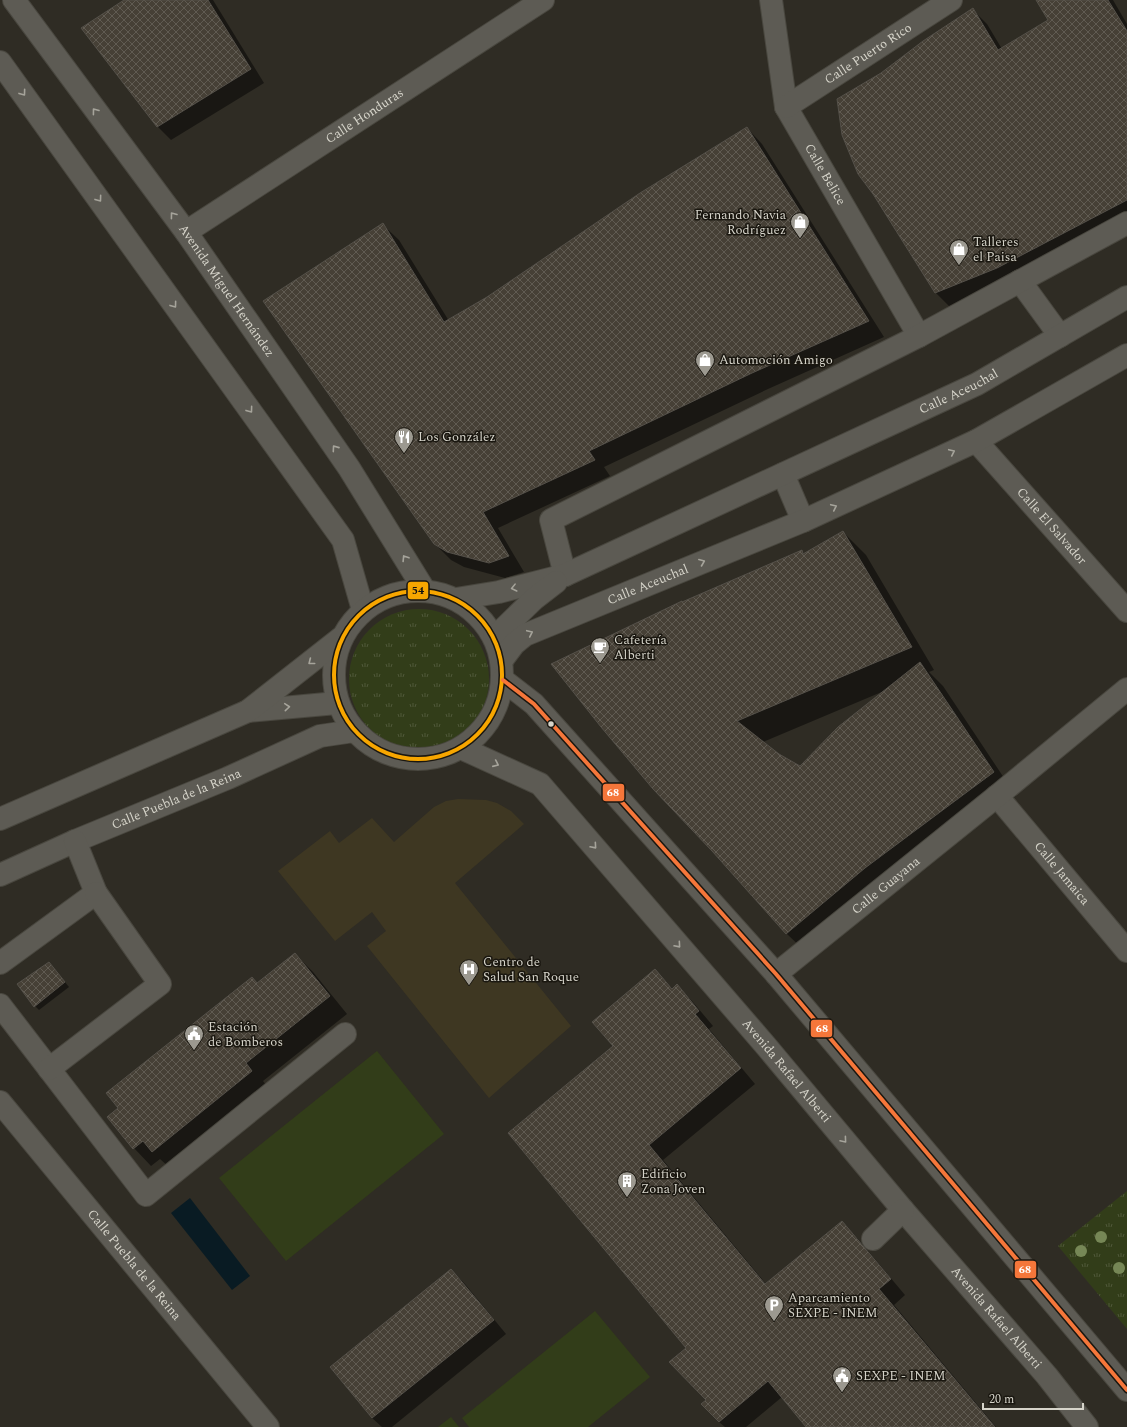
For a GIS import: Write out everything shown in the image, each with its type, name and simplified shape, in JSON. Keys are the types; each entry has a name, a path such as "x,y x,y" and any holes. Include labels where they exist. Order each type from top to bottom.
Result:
{"street":[{"name":"Calle Honduras","path":"186,232 543,0"},
{"name":"Calle Belice","path":"771,0 786,107 919,336"},
{"name":"Calle Puerto Rico","path":"786,107 951,0"},
{"name":"Avenida Miguel Hernández","path":"20,2 186,232 349,468 425,591"},
{"path":"0,62 343,540 363,610"},
{"path":"565,575 551,520 919,336 1127,223"},
{"path":"1020,281 1060,336"},
{"name":"Calle Aceuchal","path":"456,599 499,592 565,575 976,384 1127,297"},
{"name":"Calle Aceuchal","path":"502,670 514,644 525,635 803,521 976,441 1127,355"},
{"name":"Calle El Salvador","path":"976,441 1127,611"},
{"path":"783,474 803,521"},
{"name":"Calle Aceuchal","path":"494,638 534,599 565,575"},
{"path":"425,591 456,599 472,609 484,622 494,638 502,670 497,708 482,731 461,748 434,758 404,758 376,749 354,731 344,718 337,703 333,681 334,659 341,638 350,623 363,610 381,599 403,592 425,591"},
{"path":"0,819 248,711 341,638"},
{"path":"502,670 776,974 1127,1390"},
{"name":"Calle Guayana","path":"776,974 1127,688"},
{"path":"248,711 337,703"},
{"name":"Calle Puebla de la Reina","path":"0,875 75,841 228,778 320,736 354,731"},
{"name":"Avenida Rafael Alberti","path":"461,748 540,784 760,1040 903,1210 1047,1376 1084,1426"},
{"name":"Calle Jamaica","path":"996,796 1127,951"},
{"path":"49,1069 160,984 96,893 75,841"},
{"path":"0,963 96,893"},
{"path":"0,1005 146,1195 345,1034"},
{"name":"Calle Puebla de la Reina","path":"0,1102 268,1427"},
{"path":"873,1239 903,1210"}],"shaded area":[{"name":"Centro de Salud San Roque","path":"458,799 486,800 497,803 511,811 524,824 455,883 571,1026 489,1098 367,946 386,931 372,912 335,941 278,871 330,831 339,843 372,818 394,842 434,807 446,801"}],"green space":[{"path":"426,609 446,614 469,629 484,652 488,665 488,693 484,706 469,729 446,744 433,748 412,749 392,744 369,729 354,706 350,693 349,672 354,652 369,629 392,614 405,610"},
{"path":"377,1051 444,1134 286,1261 219,1178"},
{"path":"1127,1191 1127,1329 1058,1246"},
{"path":"595,1311 650,1377 588,1427 469,1427 462,1418"},
{"path":"451,1417 459,1427 438,1427"}],"water":[{"path":"190,1198 250,1276 232,1290 171,1213"}],"building":[{"path":"124,0 208,0 251,69 157,127 81,28"},
{"path":"1036,0 1108,0 1127,31 1127,200 997,268 935,293 873,194 858,174 842,135 837,99 881,73 923,41 973,8 998,50 1048,20"},
{"path":"747,127 869,321 752,373 589,451 595,460 483,512 509,556 489,563 447,552 434,544 263,301 383,223 444,322 487,297 640,193"},
{"path":"843,531 912,647 737,721 779,754 800,766 838,727 920,662 994,772 865,868 786,934 712,851 653,789 551,664 682,601 802,550 803,554"},
{"path":"295,953 330,996 246,1063 252,1071 152,1152 143,1141 133,1149 107,1117 118,1108 106,1093 252,977 257,983"},
{"path":"49,962 65,982 34,1007 17,984"},
{"path":"655,969 672,989 677,984 699,1011 695,1014 741,1068 649,1145 765,1284 842,1221 891,1279 879,1289 995,1427 806,1427 768,1381 719,1422 701,1404 706,1400 669,1362 686,1348 508,1133 613,1046 592,1022"},
{"path":"451,1269 494,1320 372,1418 330,1367"}],"transit line":[{"name":"54","path":"410,591 426,591 450,597 465,605 478,615 488,628 496,643 501,659 502,675 501,691 496,707 488,722 478,735 465,745 442,756 426,759 410,759 394,756 378,749 364,740 353,729 344,715 337,699 334,683 334,667 337,651 344,635 353,621 364,610 378,601 394,594 410,591"},
{"name":"68","path":"503,680 534,704 776,974 1127,1390"}],"place":[{"name":"Fernando Navia Rodríguez","path":"800,239"},
{"name":"Talleres el Paisa","path":"959,266"},
{"name":"Automoción Amigo","path":"705,377"},
{"name":"Los González","path":"404,454"},
{"name":"Cafetería Alberti","path":"600,664"},
{"name":"Centro de Salud San Roque","path":"469,986"},
{"name":"Estación de Bomberos","path":"194,1051"},
{"name":"Edificio Zona Joven","path":"627,1198"},
{"name":"Aparcamiento SEXPE - INEM","path":"774,1322"},
{"name":"SEXPE - INEM","path":"842,1393"}]}
